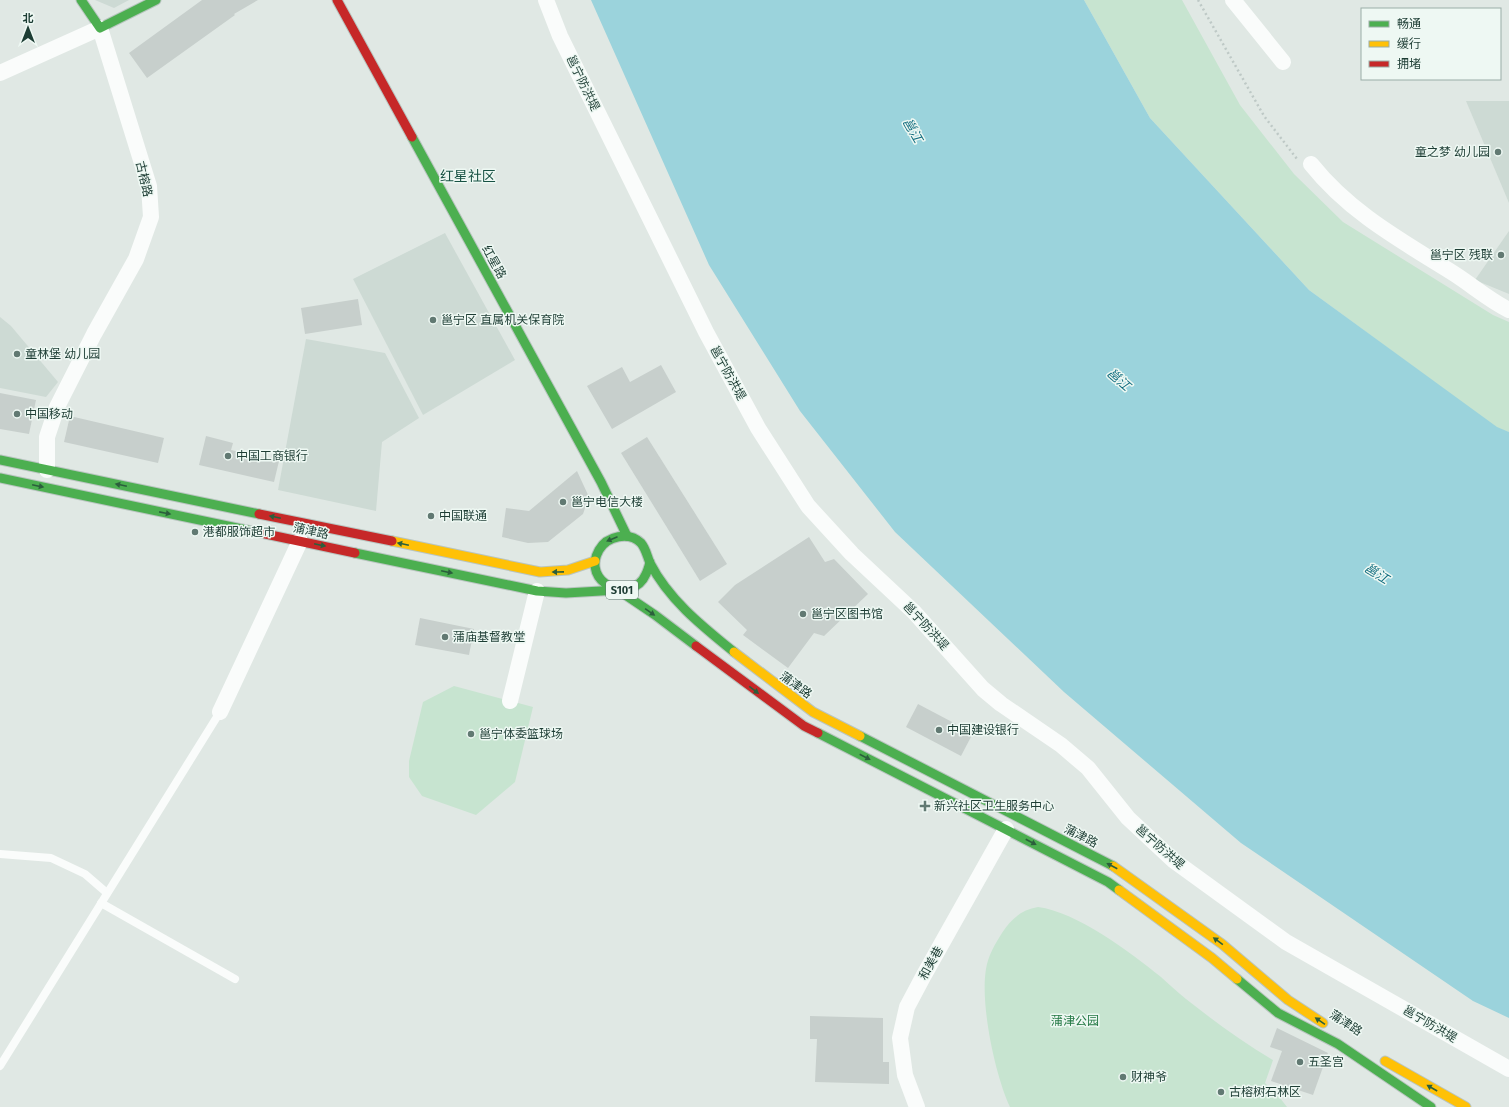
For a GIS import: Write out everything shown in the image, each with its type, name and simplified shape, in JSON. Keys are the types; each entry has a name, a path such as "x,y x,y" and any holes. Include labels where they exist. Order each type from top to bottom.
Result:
{"main road":[{"path":"80,0 100,28 156,0"},
{"name":"红星路","path":"337,0 601,482 626,536"},
{"name":"蒲津路","path":"0,460 540,572 566,572 578,569 595,561 596,569 601,580 610,588 618,590 655,615 804,726 1108,882 1212,958 1278,1013 1338,1044 1431,1107"},
{"name":"蒲津路","path":"0,478 538,591 566,594 626,590 634,588 646,578 650,562"},
{"path":"595,561 597,552 609,539 617,536 626,536"},
{"name":"蒲津路","path":"626,536 636,539 643,545 648,553 650,562 664,586 709,632 770,681 812,712 1117,868 1222,944 1288,1000 1332,1029"},
{"path":"1376,1056 1466,1107"}],"street":[{"name":"邕宁防洪堤","path":"546,0 560,36 706,332 758,428 808,506 852,554 914,612 983,689 1001,704 1061,745 1088,768 1128,818 1173,860 1286,942 1509,1069"},
{"path":"1233,0 1283,62"},
{"path":"0,73 100,28"},
{"name":"古榕路","path":"47,470 47,437 57,407 94,334 136,259 151,217 149,186 100,28"},
{"path":"1311,164 1321,177 1376,225 1509,310"},
{"path":"220,712 300,541"},
{"path":"510,701 538,591"},
{"name":"和美巷","path":"917,1107 905,1075 900,1038 907,1007 1006,829"}],"lane":[{"path":"0,1066 220,712"},
{"path":"0,854 51,858 85,874 107,893"},
{"path":"101,903 235,979"}],"shaded area":[{"path":"95,0 129,0 114,8"},
{"name":"童之梦 幼儿园","path":"1466,101 1509,101 1509,203"},
{"name":"邕宁区 残联","path":"1509,231 1509,294 1475,280"},
{"name":"邕宁区 直属机关保育院","path":"445,233 515,360 423,415 353,279"},
{"name":"童林堡 幼儿园","path":"0,317 11,326 58,382 46,397 0,388"},
{"path":"306,339 385,353 419,418 382,442 376,511 278,490"}],"green space":[{"path":"1084,0 1182,0 1240,105 1294,174 1343,222 1493,315 1509,322 1509,432 1497,428 1309,290 1150,118"},
{"name":"邕宁体委篮球场","path":"454,686 533,707 515,782 476,815 422,796 409,777 409,761 423,702"},
{"name":"蒲津公园","path":"1038,907 1053,910 1069,917 1086,925 1119,945 1218,1023 1250,1046 1273,1060 1265,1083 1287,1107 1010,1107 999,1077 990,1039 985,1001 986,969 992,950 1009,923 1026,910"}],"water":[{"name":"邕江","path":"591,0 1084,0 1150,118 1309,290 1497,427 1509,432 1509,1018 1473,1001 1241,843 1064,692 895,532 800,411 709,265"}],"building":[{"path":"202,0 258,0 234,14 235,15 147,78 129,53"},
{"path":"358,299 362,325 305,334 301,308"},
{"path":"661,365 676,392 612,429 587,386 622,367 630,382"},
{"name":"中国移动","path":"0,393 36,400 29,434 0,429"},
{"path":"70,416 164,438 158,463 64,442"},
{"name":"中国工商银行","path":"206,436 233,443 231,450 279,461 274,482 199,465"},
{"path":"647,437 727,564 700,581 621,453"},
{"name":"邕宁电信大楼","path":"577,471 589,497 583,514 548,542 528,543 502,537 506,508 529,511"},
{"name":"邕宁区图书馆","path":"809,537 825,562 834,559 868,594 824,636 814,633 788,668 743,635 747,630 718,602 735,585"},
{"name":"蒲庙基督教堂","path":"420,618 474,629 469,655 415,645"},
{"name":"中国建设银行","path":"918,704 973,733 961,756 906,727"},
{"path":"810,1016 883,1018 883,1062 889,1062 889,1084 815,1082 817,1039 810,1039"},
{"name":"五圣宫","path":"1277,1028 1328,1053 1313,1095 1271,1081 1282,1051 1270,1047"}],"traffic: fast":[{"path":"81,0 100,28 156,0"},
{"path":"412,137 601,482 627,536"},
{"path":"0,460 259,514"},
{"path":"0,478 261,533"},
{"path":"650,562 650,564 648,570 639,584 630,588 620,589 610,586 602,581 596,572 595,562 599,550 607,541 613,538 625,536 636,539 641,543 644,548 649,560 650,563 658,576 676,601 698,622 734,652"},
{"path":"355,553 537,591 566,593 618,590 655,615 696,646"},
{"path":"818,733 1108,882 1119,890"},
{"path":"860,736 1113,866"},
{"path":"1237,979 1278,1013 1338,1044 1431,1107"}],"traffic: slow":[{"path":"392,541 540,572 568,570 595,561"},
{"path":"734,652 813,712 860,736"},
{"path":"1113,866 1222,944 1288,1000 1323,1023"},
{"path":"1119,890 1212,958 1237,979"},
{"path":"1385,1061 1466,1107"}],"traffic: jam":[{"path":"337,0 412,137"},
{"path":"259,514 392,541"},
{"path":"261,533 355,553"},
{"path":"696,646 804,726 818,733"}],"place":[{"name":"童之梦 幼儿园","path":"1498,152"},
{"name":"邕宁区 残联","path":"1501,255"},
{"name":"邕宁区 直属机关保育院","path":"433,320"},
{"name":"童林堡 幼儿园","path":"17,354"},
{"name":"中国移动","path":"17,414"},
{"name":"中国工商银行","path":"228,456"},
{"name":"邕宁电信大楼","path":"563,502"},
{"name":"中国联通","path":"431,516"},
{"name":"港都服饰超市","path":"195,532"},
{"name":"邕宁区图书馆","path":"803,614"},
{"name":"蒲庙基督教堂","path":"445,637"},
{"name":"中国建设银行","path":"939,730"},
{"name":"邕宁体委篮球场","path":"471,734"},
{"name":"新兴社区卫生服务中心","path":"925,806"},
{"name":"五圣宫","path":"1300,1062"},
{"name":"财神爷","path":"1123,1077"},
{"name":"古榕树石林区","path":"1221,1092"}],"district":[{"name":"红星社区","path":"468,176"}]}
